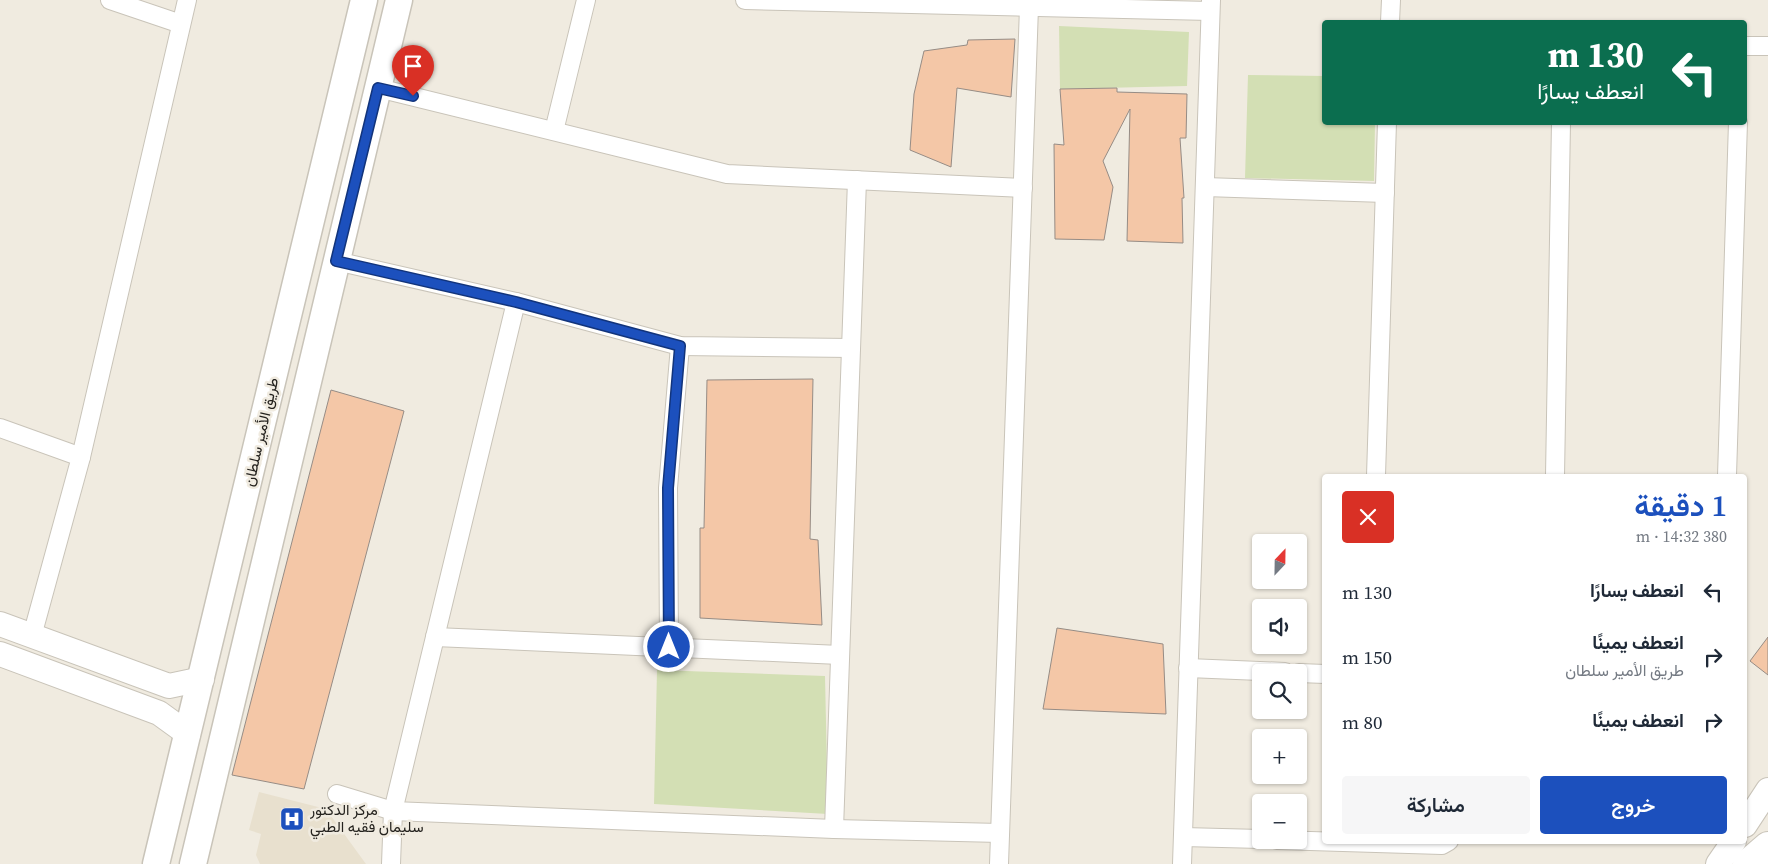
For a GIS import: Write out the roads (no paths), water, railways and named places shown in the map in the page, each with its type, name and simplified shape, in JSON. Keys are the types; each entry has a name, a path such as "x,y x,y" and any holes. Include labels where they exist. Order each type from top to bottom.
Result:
{"highway":[{"path":"1747,864 1768,846"}],"main road":[{"name":"طريق الأمير سلطان","path":"156,864 364,0"},
{"path":"197,860 336,261 399,0"},
{"path":"145,864 178,774"}],"street":[{"path":"110,0 181,24"},
{"path":"32,636 81,457 187,0"},
{"path":"554,130 586,0"},
{"path":"744,0 1029,7 1211,5 1182,864"},
{"path":"1390,20 1391,0"},
{"path":"999,864 1029,7"},
{"path":"1747,46 1768,46"},
{"path":"378,88 727,174 1023,188"},
{"path":"1376,474 1387,125"},
{"path":"1554,474 1562,125"},
{"path":"1727,474 1738,125"},
{"path":"834,829 857,180"},
{"path":"1205,187 1385,194"},
{"path":"336,261 516,302 680,346 852,348"},
{"path":"391,864 393,811 516,302"},
{"path":"669,647 668,488 680,346"},
{"path":"0,428 81,457"},
{"path":"0,624 169,686 202,679"},
{"path":"435,637 840,654"},
{"path":"0,654 159,713 188,734"},
{"path":"1188,668 1252,671"},
{"path":"1307,673 1322,674"},
{"path":"1747,822 1768,790"},
{"path":"337,794 393,811 834,829 1000,833"},
{"path":"1747,823 1768,807"},
{"path":"1183,837 1252,840"},
{"path":"1307,841 1322,841"},
{"path":"1409,844 1444,844"},
{"path":"1718,864 1732,844"}],"place":[{"name":"مركز الدكتور سليمان فقيه الطبي","path":"292,819"}]}
